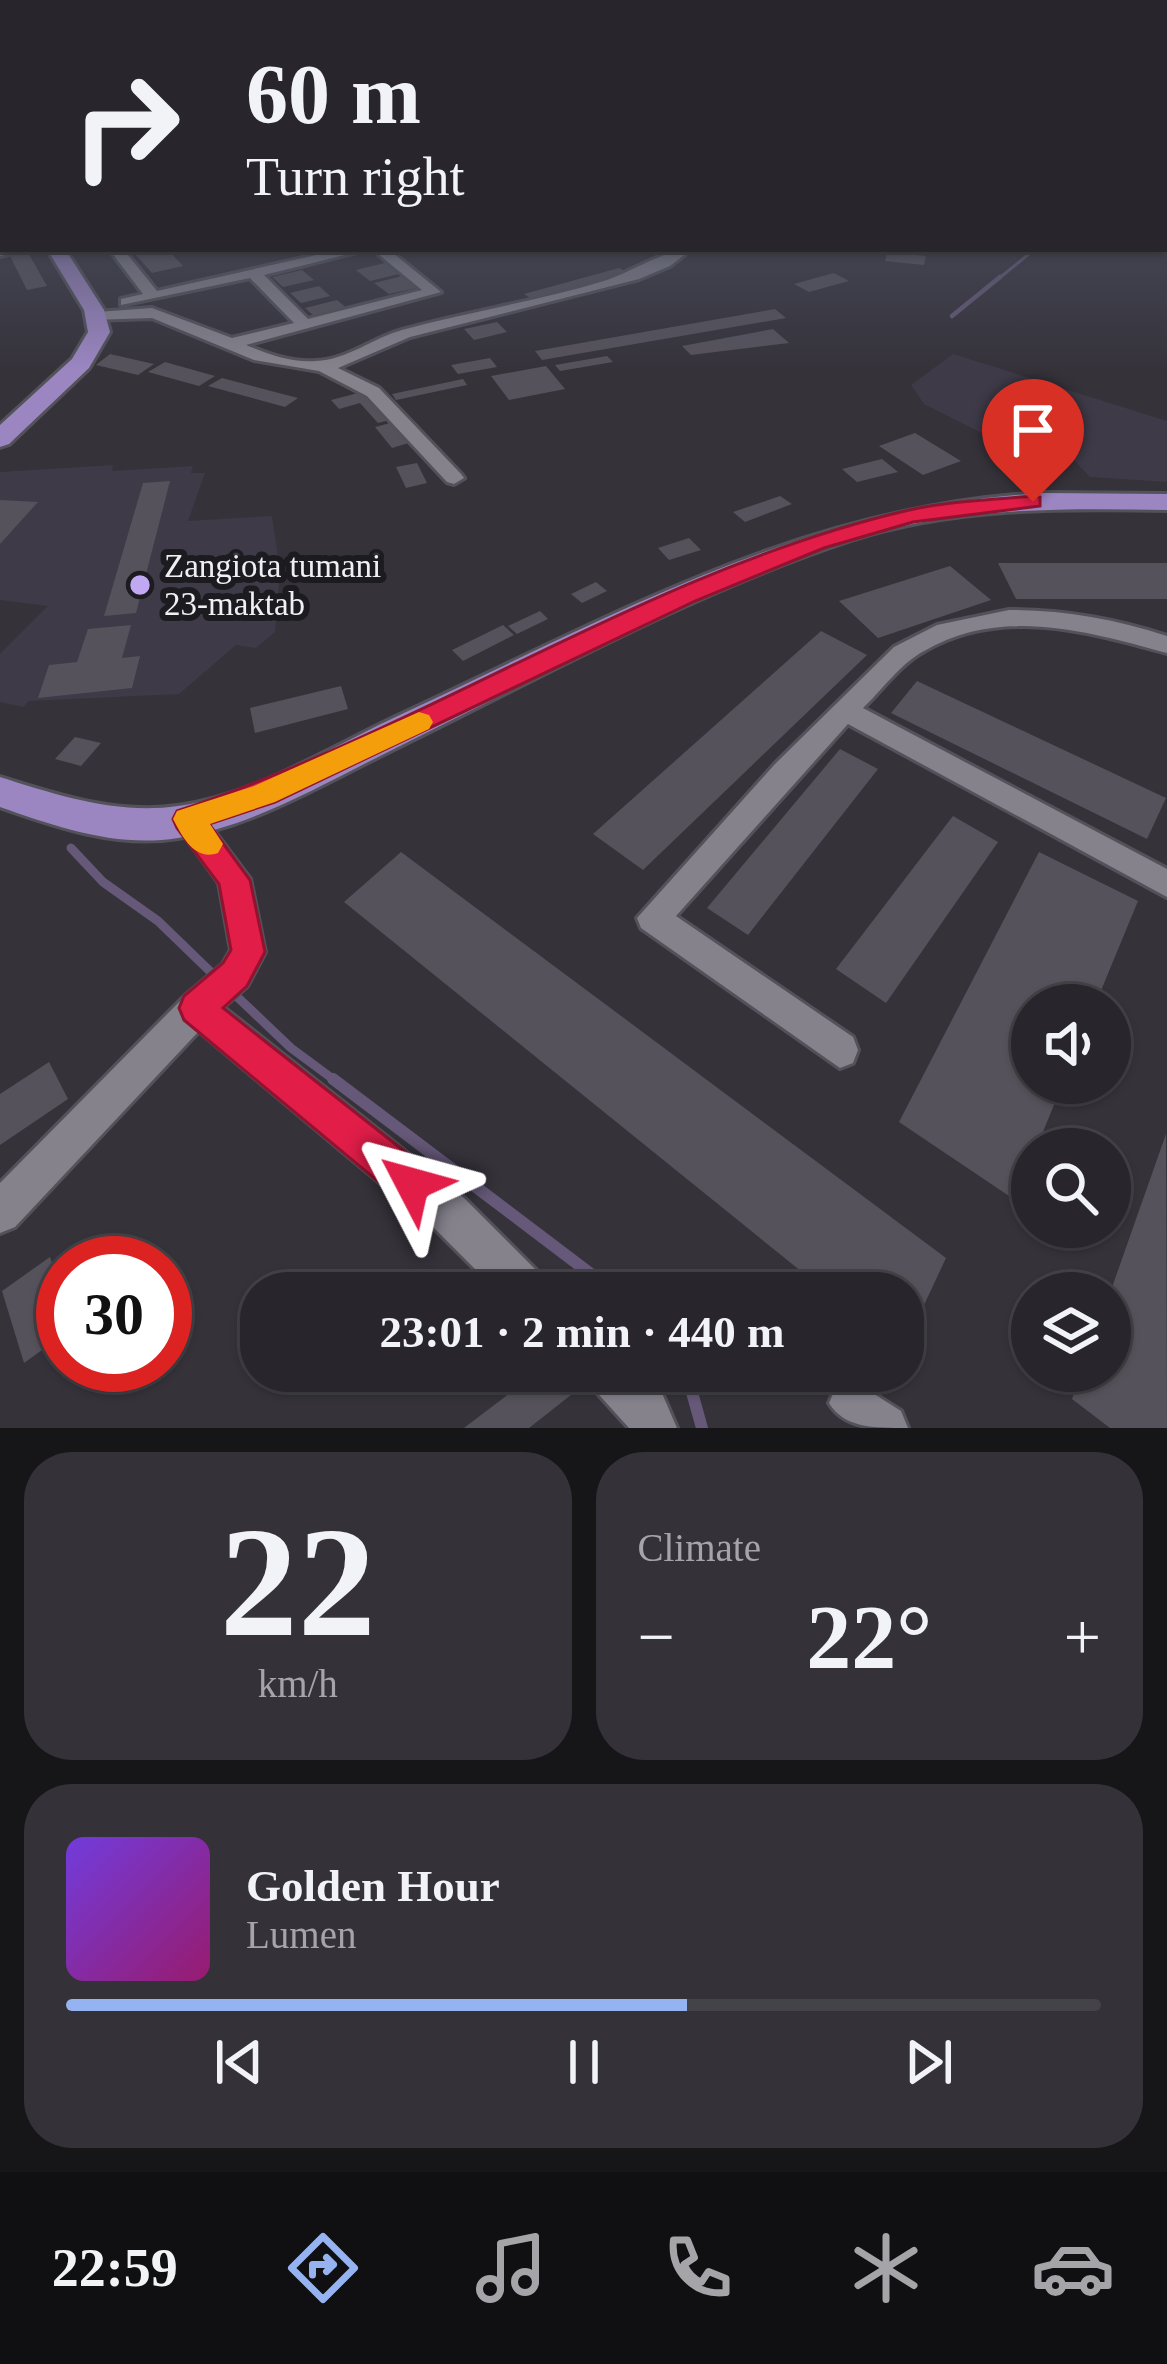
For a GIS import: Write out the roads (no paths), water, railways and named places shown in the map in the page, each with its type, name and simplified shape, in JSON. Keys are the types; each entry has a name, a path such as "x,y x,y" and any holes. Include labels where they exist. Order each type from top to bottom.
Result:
{"main road":[{"path":"0,439 81,364 99,332 96,313 58,252"},
{"path":"0,792 91,817 150,825 188,819 265,794 687,596 845,532 988,505 1167,502"}],"street":[{"path":"118,252 153,296"},
{"path":"280,252 295,264"},
{"path":"96,313 349,252"},
{"path":"225,345 433,292 383,252"},
{"path":"96,313 151,313 276,363 323,367 355,359 399,335 479,319 651,271 680,252"},
{"path":"254,274 305,325"},
{"path":"323,367 373,392 454,478"},
{"path":"840,1050 653,918 844,710 914,644 976,623 1039,616 1121,628 1167,645"},
{"path":"844,710 1167,884"},
{"path":"0,1212 215,993 248,952 234,880 188,819"},
{"path":"215,993 508,1272"},
{"path":"630,1392 645,1407 652,1428"}],"waterway":[{"path":"997,280 1031,252"},
{"path":"952,316 1000,277"},
{"path":"71,848 103,882 158,921 219,980"},
{"path":"230,990 291,1048 336,1081"},
{"path":"336,1081 588,1272"},
{"path":"692,1392 702,1428"}],"place":[{"name":"Zangiota tumani 23-maktab","path":"140,585"}]}
